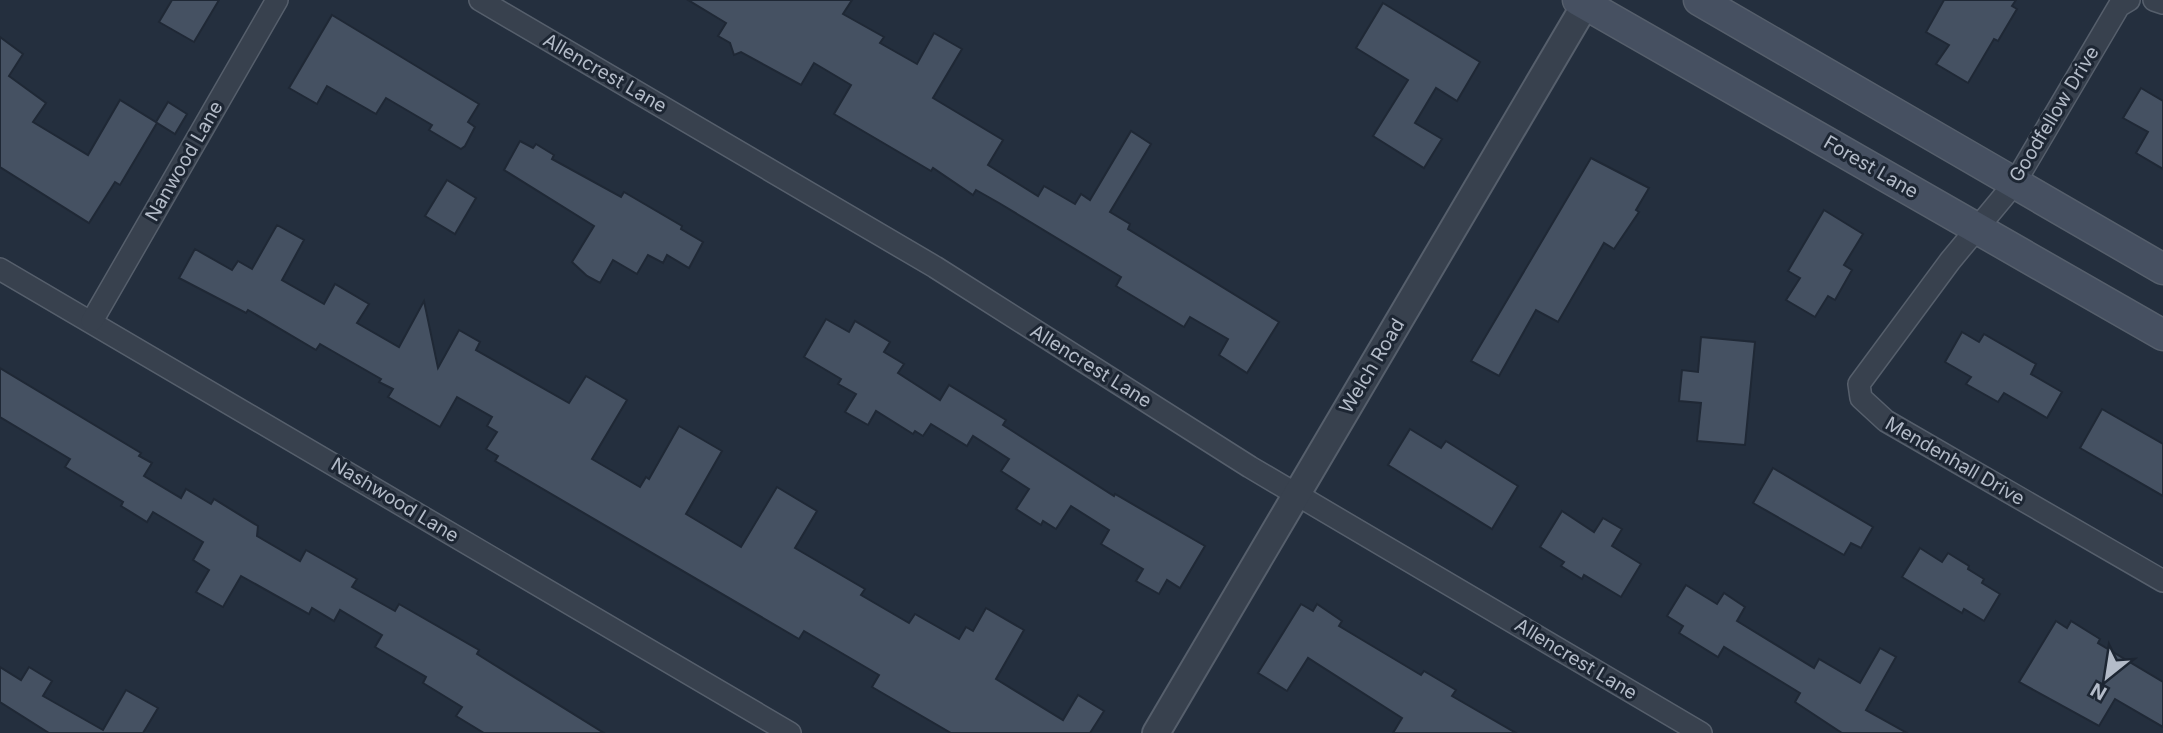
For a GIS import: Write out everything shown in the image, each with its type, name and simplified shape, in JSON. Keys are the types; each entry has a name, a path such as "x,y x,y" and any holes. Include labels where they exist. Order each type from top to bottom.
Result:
{"main road":[{"path":"1699,0 2163,269"},
{"name":"Forest Lane","path":"1584,1 2163,335"}],"street":[{"name":"Nanwood Lane","path":"92,321 277,0"},
{"name":"Allencrest Lane","path":"480,0 934,267 1296,494 1701,733"},
{"name":"Goodfellow Drive","path":"1976,228 2014,184 2119,6 2129,0"},
{"path":"2154,0 2163,3"},
{"name":"Welch Road","path":"1156,733 1584,1"},
{"name":"Mendenhall Drive","path":"1976,228 1868,368 1859,383 1861,398 1869,409 1886,421 2163,581"},
{"name":"Nashwood Lane","path":"0,269 790,733"}],"building":[{"path":"172,0 219,0 194,42 159,22"},
{"path":"688,0 852,0 843,14 884,37 880,43 917,64 934,33 962,49 933,98 1003,140 988,165 1038,196 1044,186 1075,204 1081,194 1090,200 1131,131 1151,144 1110,212 1130,224 1128,229 1279,322 1247,373 1219,355 1228,339 1190,317 1184,327 1116,286 1121,277 999,203 976,190 973,195 933,168 931,171 834,114 851,85 814,63 801,85 741,52 734,55 730,43 718,36 726,23"},
{"path":"1944,0 2016,0 2012,6 2017,9 1998,41 1994,39 1968,83 1936,64 1949,45 1926,32"},
{"path":"1383,3 1480,62 1457,101 1436,88 1415,123 1442,139 1424,168 1373,136 1408,80 1356,48"},
{"path":"332,15 479,104 468,122 475,127 465,146 461,149 429,130 432,125 386,98 376,114 327,86 317,104 289,88"},
{"path":"0,37 23,54 9,76 46,103 33,122 88,155 120,100 156,122 168,102 187,114 175,134 157,123 120,185 115,182 89,223 0,167"},
{"path":"2141,88 2163,101 2163,169 2136,153 2148,132 2123,118"},
{"path":"520,141 533,148 536,144 554,155 552,159 621,197 624,192 682,226 681,229 703,242 689,268 667,255 663,263 648,255 637,274 613,260 600,283 587,276 572,262 594,226 504,170"},
{"path":"1591,158 1649,188 1636,210 1639,212 1614,249 1604,243 1558,322 1536,310 1499,376 1471,361"},
{"path":"447,180 476,198 455,234 425,216"},
{"path":"1824,210 1863,234 1844,265 1852,270 1835,300 1828,296 1815,317 1786,300 1800,278 1788,271"},
{"path":"277,225 304,240 282,280 324,304 335,284 369,304 357,323 399,347 424,301 438,368 459,330 480,342 476,350 569,403 586,376 627,400 592,459 640,487 646,477 649,479 679,426 722,451 686,514 741,547 777,487 817,511 795,548 865,589 861,595 909,623 915,614 959,639 966,627 973,631 986,608 1024,630 996,679 1063,720 1078,695 1104,711 1090,733 951,733 872,687 879,675 804,631 799,639 495,461 498,456 486,449 497,432 487,426 492,417 457,397 440,427 388,397 393,389 379,382 381,379 320,344 316,350 248,310 246,313 179,278 195,249 232,270 238,261 252,269"},
{"path":"826,319 849,332 855,321 890,342 884,352 904,364 898,373 940,400 949,385 1006,420 1003,425 1114,496 1115,494 1205,546 1180,588 1167,580 1159,594 1136,581 1143,569 1101,544 1109,530 1071,506 1056,529 1043,521 1041,525 1016,509 1029,489 1001,471 1009,459 973,436 967,446 931,424 923,436 915,431 913,434 876,411 868,425 845,412 856,394 838,384 841,379 804,357"},
{"path":"1962,332 1979,342 1984,334 2036,364 2031,374 2062,392 2047,418 2004,393 1998,402 1966,384 1971,377 1945,362"},
{"path":"1701,337 1755,342 1745,445 1697,441 1701,403 1679,401 1682,370 1698,372"},
{"path":"0,368 141,453 139,456 152,463 144,476 181,498 186,489 211,504 214,499 258,526 257,536 300,561 306,550 357,579 352,587 395,611 399,604 479,650 477,654 604,733 484,733 456,716 462,707 423,683 426,677 375,647 382,635 340,610 334,621 312,608 309,614 241,576 223,607 196,592 209,570 193,560 203,542 153,512 147,522 121,506 123,502 65,467 70,459 0,417"},
{"path":"2102,409 2163,444 2163,496 2080,448"},
{"path":"1410,429 1441,448 1446,441 1518,486 1492,529 1388,465"},
{"path":"1773,468 1873,527 1861,548 1851,543 1844,555 1753,503"},
{"path":"1562,511 1594,532 1603,518 1622,529 1612,546 1641,564 1621,597 1584,575 1582,579 1561,566 1564,562 1540,547"},
{"path":"1920,548 1942,562 1948,553 1969,566 1968,569 1984,579 1982,583 2000,594 1984,621 1964,609 1962,613 1902,577"},
{"path":"1686,585 1717,604 1724,593 1745,607 1737,621 1814,668 1819,659 1860,683 1880,648 1896,657 1866,710 1907,733 1842,733 1795,702 1800,693 1724,647 1718,657 1679,633 1683,626 1667,616"},
{"path":"1301,604 1313,611 1317,604 1342,621 1339,626 1421,675 1424,671 1456,690 1452,696 1516,733 1393,733 1402,718 1308,658 1287,691 1258,673"},
{"path":"2056,621 2067,628 2071,621 2100,639 2098,643 2163,682 2163,727 2115,699 2099,726 2019,682"},
{"path":"0,667 21,680 29,667 52,681 43,696 103,730 126,690 158,708 143,733 49,733 0,702"}]}
